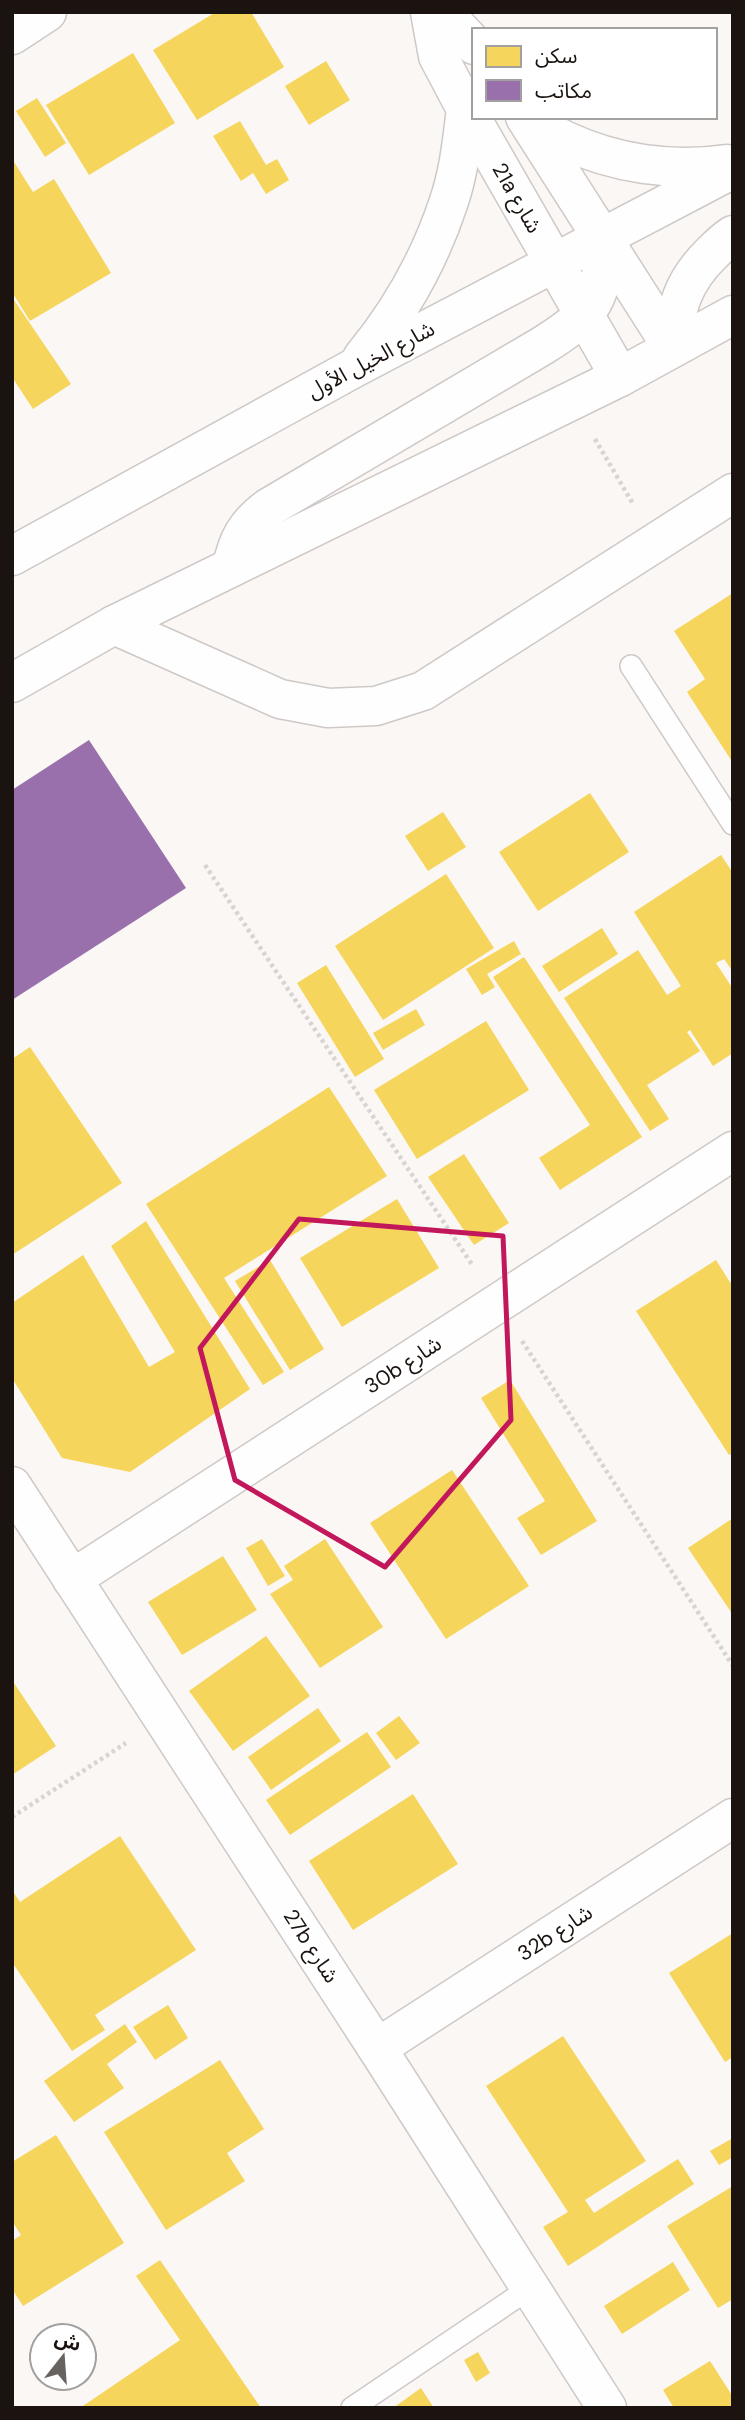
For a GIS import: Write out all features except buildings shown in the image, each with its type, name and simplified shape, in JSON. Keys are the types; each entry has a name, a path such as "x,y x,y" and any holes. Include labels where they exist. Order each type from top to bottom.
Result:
{"street":[{"path":"12,35 47,12"},
{"name":"21a شارع","path":"430,12 439,56 466,109 620,377"},
{"path":"443,12 472,43"},
{"path":"354,368 384,331 411,290 440,224 449,203 460,157 466,109"},
{"path":"527,119 672,347"},
{"path":"529,119 563,139 619,159 653,166 733,166"},
{"name":"شارع الخيل الأول","path":"12,556 354,368 733,166"},
{"path":"672,347 676,314 685,286 704,261 733,236"},
{"path":"232,567 235,549 242,533 253,519 268,508 542,346 585,314 599,291 604,265 601,237"},
{"path":"12,683 114,625 620,377 733,315"},
{"path":"114,625 280,699 328,708 376,706 423,691 733,493"},
{"name":"30b شارع","path":"72,1579 733,1151"},
{"name":"27b شارع","path":"12,1486 607,2408"},
{"name":"32b شارع","path":"377,2048 733,1818"}],"lane":[{"path":"631,666 733,824"},
{"path":"352,2408 530,2288"}],"path":[{"path":"12,1817 162,1719"}],"highlighted area":[{"path":"299,1219 503,1236 511,1420 385,1567 235,1480 200,1348"}]}
